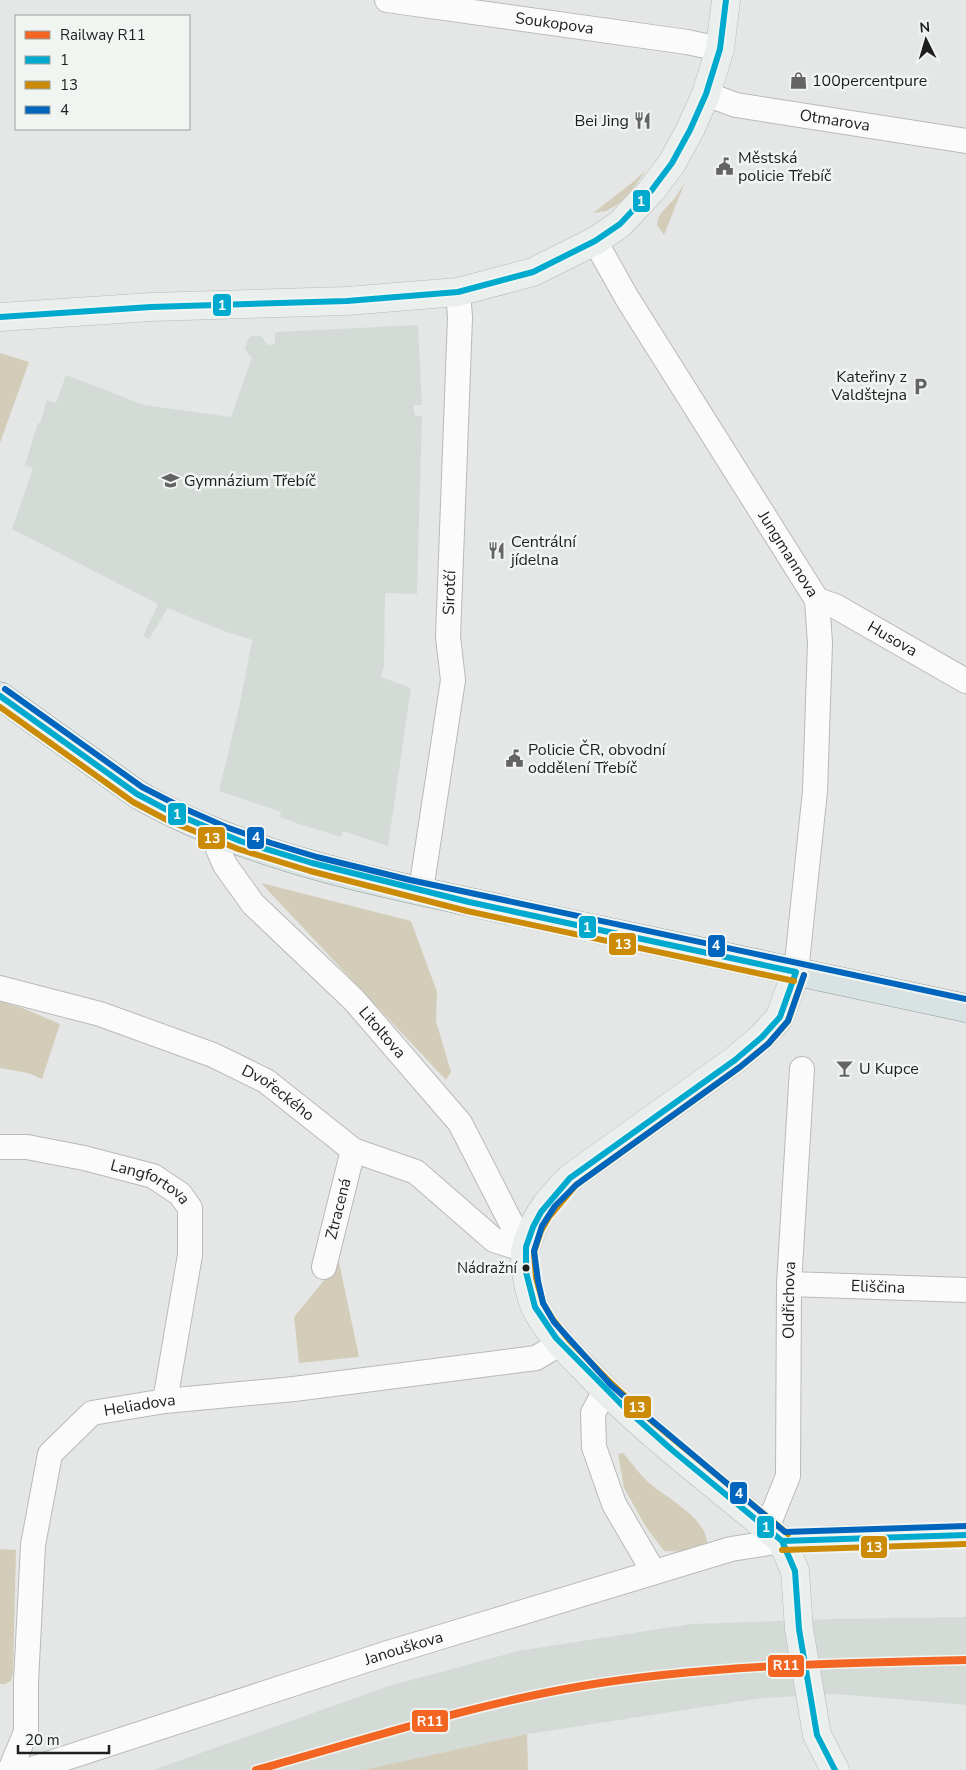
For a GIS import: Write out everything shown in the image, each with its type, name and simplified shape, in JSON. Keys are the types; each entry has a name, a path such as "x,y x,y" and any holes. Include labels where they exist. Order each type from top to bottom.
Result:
{"main road":[{"path":"0,696 137,794 159,807 216,833 261,848 314,864 421,890 966,1008"}],"street":[{"name":"Soukopova","path":"387,0 687,42 720,49"},
{"path":"0,317 151,307 347,301 458,292 533,272 595,241 620,224 651,191 672,163 690,130 706,94 720,49 726,0"},
{"name":"Otmarova","path":"706,94 736,105 966,141"},
{"name":"Jungmannova","path":"595,241 627,298 817,600 820,643 815,791 796,972"},
{"name":"Sirotčí","path":"421,890 453,680 448,637 460,317 458,292"},
{"name":"Husova","path":"817,600 834,606 966,681"},
{"name":"Litoltova","path":"216,833 218,849 225,865 253,904 354,1000 460,1123 525,1250"},
{"path":"796,972 780,1017 762,1037 735,1060 570,1178 548,1201 534,1222 525,1250 529,1283 535,1306 547,1327 561,1343 605,1391 636,1420 775,1535 795,1570 799,1629 817,1735 835,1770"},
{"name":"Dvořeckého","path":"0,988 100,1014 213,1055 266,1081 352,1150 416,1172 494,1240 525,1250"},
{"name":"Oldřichova","path":"775,1535 788,1476 789,1284 802,1069"},
{"name":"Langfortova","path":"0,1147 27,1147 84,1158 153,1176 180,1194 190,1208 190,1255 165,1401"},
{"name":"Ztracená","path":"324,1267 352,1150"},
{"name":"Eliščina","path":"789,1284 966,1290"},
{"name":"Heliadova","path":"10,1770 26,1732 26,1682 33,1546 50,1454 92,1412 165,1401 294,1389 536,1358 561,1343"},
{"path":"605,1391 593,1413 594,1447 614,1504 653,1571"},
{"path":"775,1535 838,1538 966,1535"},
{"name":"Janouškova","path":"30,1770 388,1653 775,1535"},
{"path":"0,1756 5,1770"}],"shaded area":[{"path":"646,170 618,204 606,211 593,213 633,182"},
{"path":"685,182 664,235 657,225 658,219"},
{"path":"418,325 422,405 413,405 415,416 422,416 417,594 385,593 384,665 381,677 411,688 388,846 343,831 341,837 299,824 280,817 281,812 219,791 240,703 252,640 221,630 168,608 149,639 143,636 158,604 12,529 33,468 25,465 38,423 40,423 47,400 56,403 66,375 144,405 231,417 252,357 245,348 248,339 252,336 261,336 268,345 275,344 275,334 277,332"},
{"path":"0,353 29,362 0,443"},
{"path":"261,883 411,921 437,992 436,1021 451,1072 446,1080"},
{"path":"0,1001 60,1024 42,1079 28,1073 0,1068"},
{"path":"339,1262 359,1357 299,1363 294,1317"},
{"path":"623,1453 646,1480 692,1515 705,1533 707,1542 688,1552 664,1551 646,1527 624,1488 618,1454"},
{"path":"0,1549 16,1550 13,1674 11,1681 5,1684 0,1684"},
{"path":"966,1617 966,1705 836,1694 762,1698 528,1734 363,1770 153,1770 389,1686 518,1651 691,1624"},
{"path":"527,1734 528,1770 363,1770"}],"rail line":[{"name":"R11","path":"256,1770 459,1713 582,1686 725,1669 966,1660"}],"transit line":[{"name":"1","path":"0,317 151,307 347,301 458,292 533,272 595,241 620,224 651,191 672,163 690,130 706,94 720,49 726,0"},
{"name":"4","path":"5,689 142,787 226,827 271,843 317,857 410,880 966,999"},
{"name":"1","path":"0,696 137,794 171,812 240,841 312,863 469,902 796,972"},
{"name":"13","path":"0,707 133,802 167,820 238,849 310,871 467,911 794,981"},
{"name":"1","path":"796,972 780,1017 762,1037 735,1060 570,1178 541,1212 533,1227 526,1247 526,1272 535,1307 556,1338 626,1409 672,1450 782,1541 795,1571 799,1629 817,1735 835,1770"},
{"name":"13","path":"788,1534 654,1423 569,1340 543,1303 536,1278 534,1252 541,1231 549,1217 576,1185 740,1067 769,1043 788,1021 804,975"},
{"name":"4","path":"804,975 788,1021 768,1044 740,1067 576,1185 555,1206 542,1226 534,1251 543,1303 554,1322 611,1385 785,1532 966,1526"},
{"name":"1","path":"782,1541 966,1535"},
{"name":"13","path":"782,1550 966,1544"}],"place":[{"name":"100percentpure","path":"798,81"},
{"name":"Bei Jing","path":"643,121"},
{"name":"Městská policie Třebíč","path":"724,167"},
{"name":"Kateřiny z Valdštejna","path":"921,386"},
{"name":"Gymnázium Třebíč","path":"170,481"},
{"name":"Centrální jídelna","path":"497,551"},
{"name":"Policie ČR, obvodní oddělení Třebíč","path":"514,759"},
{"name":"U Kupce","path":"845,1069"},
{"name":"Nádražní","path":"526,1268"}]}
